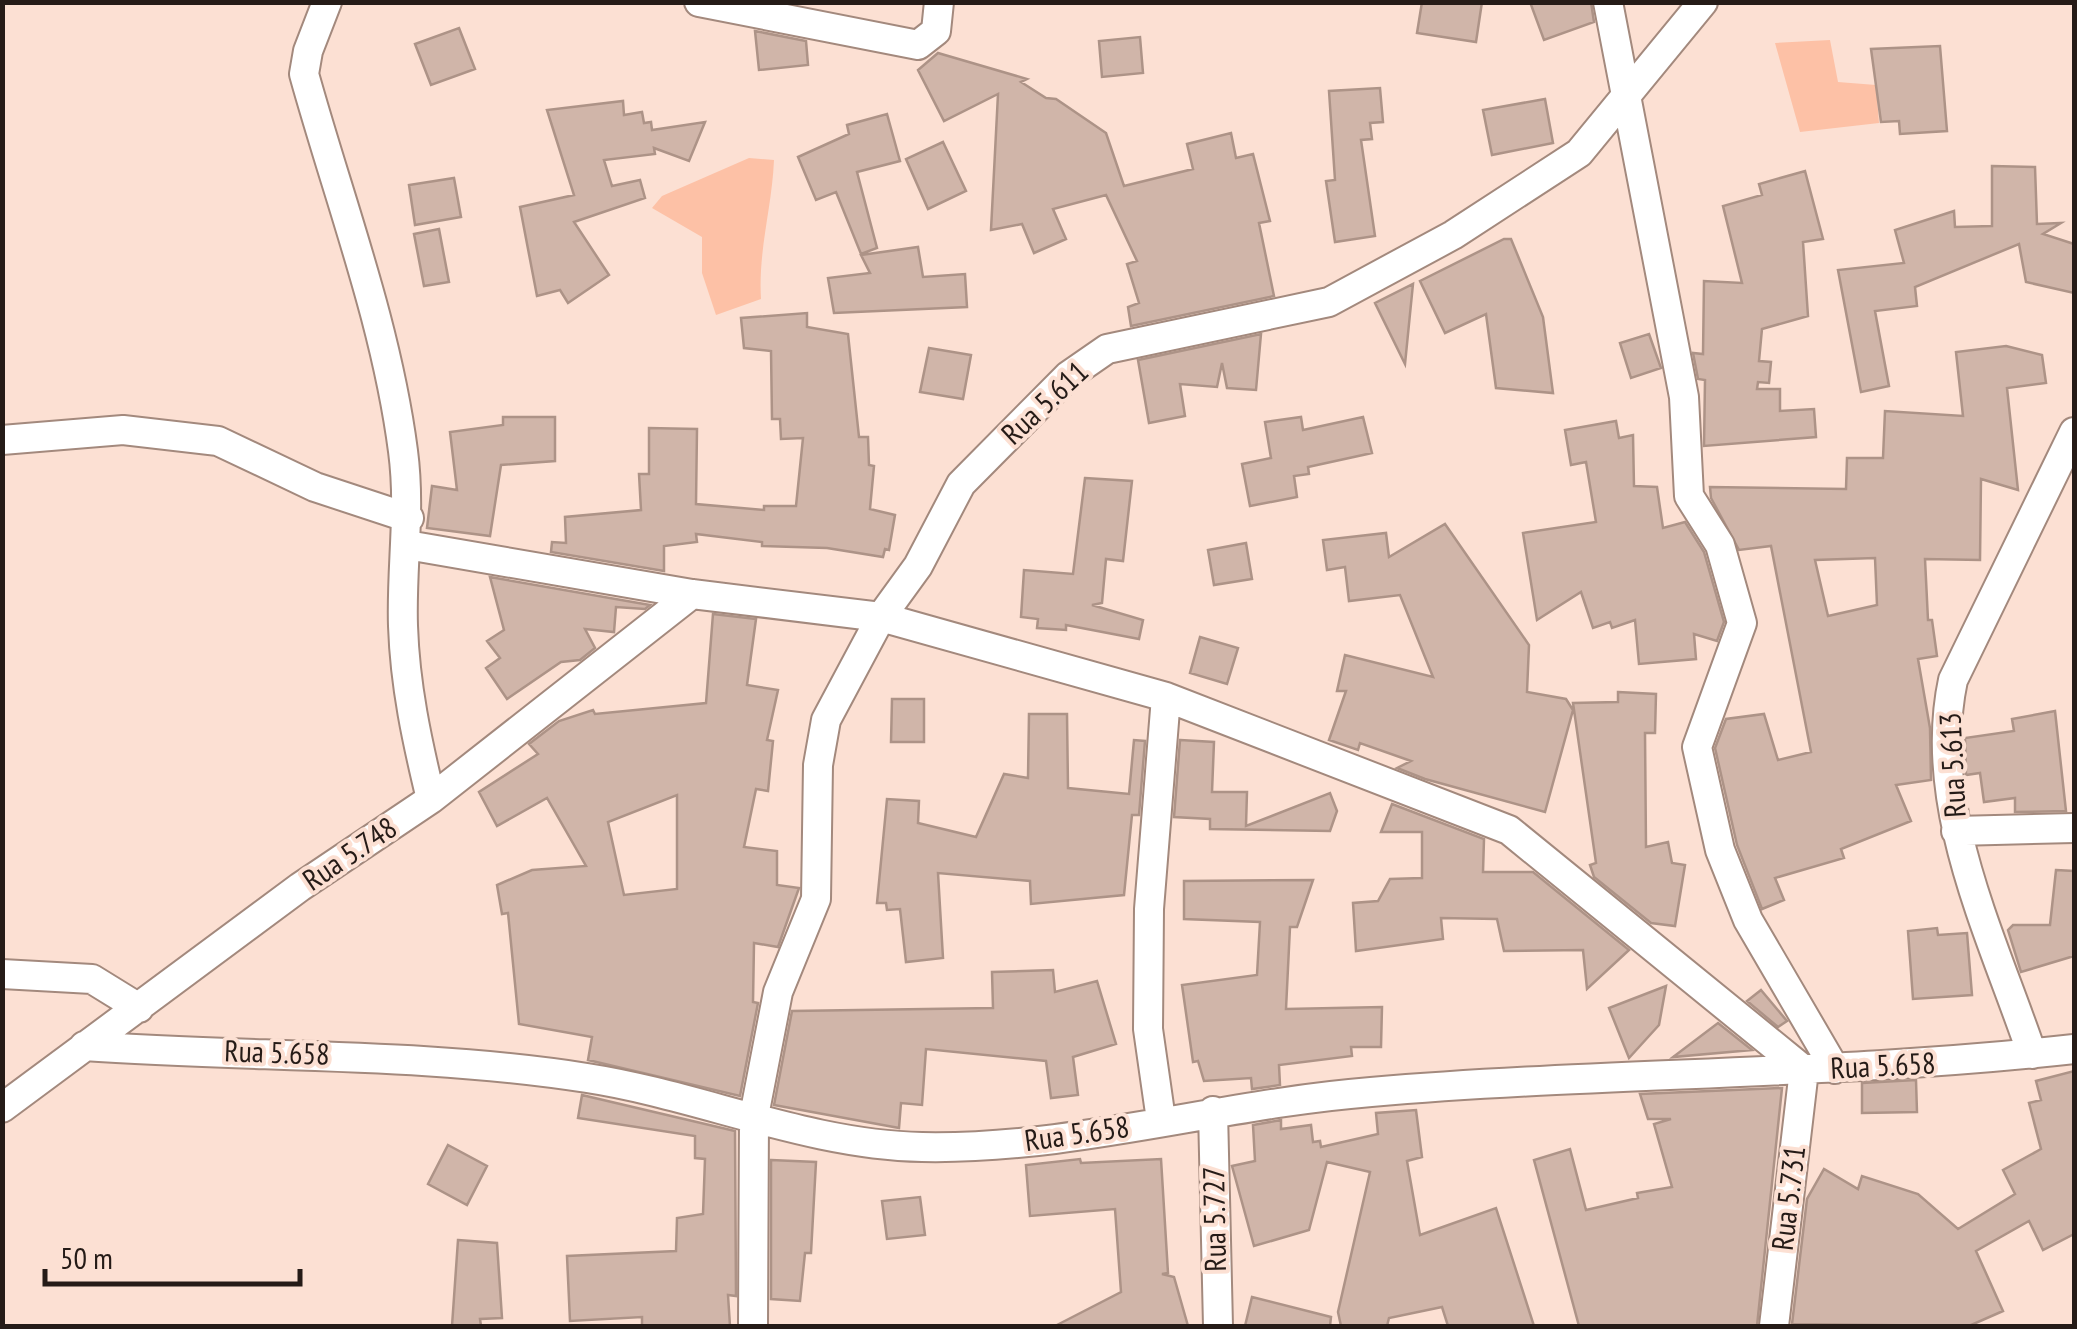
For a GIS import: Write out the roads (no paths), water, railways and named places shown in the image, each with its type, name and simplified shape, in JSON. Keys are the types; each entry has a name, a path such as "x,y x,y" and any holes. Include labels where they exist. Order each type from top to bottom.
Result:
{"street":[{"path":"327,2 308,50 304,74 369,289 395,402 408,531 403,622 408,705 431,799"},
{"path":"715,4 918,45 936,30 939,2"},
{"path":"1608,2 1684,396 1688,496 1720,545 1742,624 1697,747 1720,850 1748,920 1835,1070"},
{"name":"Rua 5.611","path":"753,1326 754,1116 778,992 816,898 818,765 826,720 881,616 918,566 961,484 1068,376 1107,349 1329,302 1453,235 1579,154 1703,2"},
{"path":"2,440 123,430 218,441 408,531 692,594 881,616 1166,697 1509,830 1804,1070"},
{"name":"Rua 5.613","path":"2032,1054 1956,831 1944,721 1953,680 2074,432"},
{"name":"Rua 5.748","path":"2,1108 300,887 431,799 692,594"},
{"path":"1161,1120 1148,1030 1148,926 1166,697"},
{"path":"1956,831 2074,828"},
{"path":"2,974 92,979 139,1008"},
{"name":"Rua 5.658","path":"84,1046 404,1059 589,1078 918,1148 1027,1144 1213,1111 1370,1092 1835,1070 2074,1049"},
{"name":"Rua 5.731","path":"1774,1326 1804,1070"},
{"name":"Rua 5.727","path":"1213,1111 1218,1326"}]}
